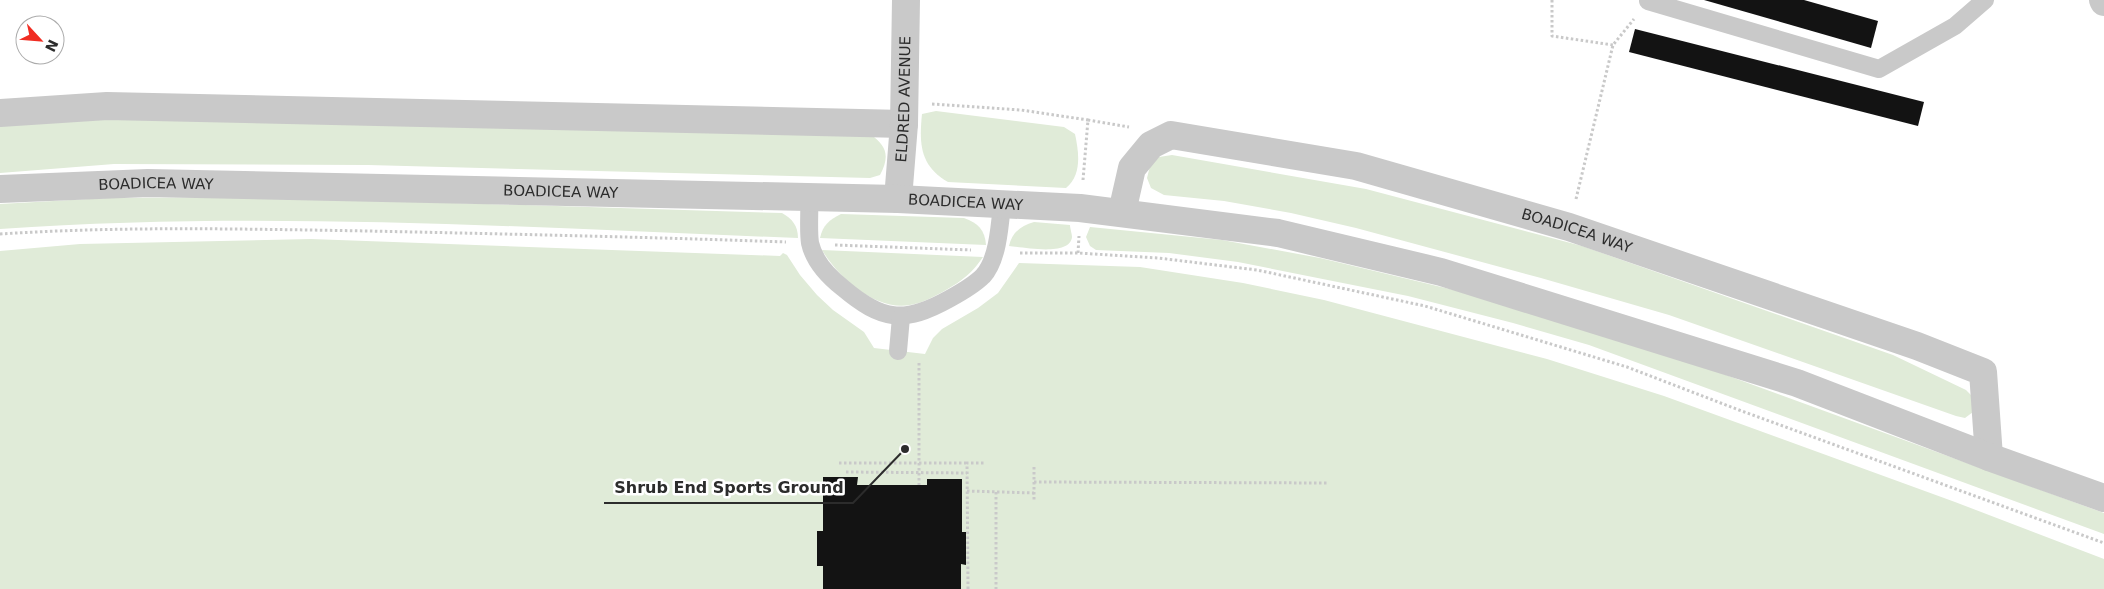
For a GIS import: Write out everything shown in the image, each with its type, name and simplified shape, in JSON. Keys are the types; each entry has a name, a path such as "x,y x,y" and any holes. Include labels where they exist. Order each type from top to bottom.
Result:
{"street":[{"name":"ELDRED AVENUE","path":"898,199 905,113 906,0"},
{"path":"0,113 107,106 905,113"},
{"name":"BOADICEA WAY","path":"1122,212 1132,168 1152,145 1170,134 1356,166 1569,227 1917,346 1983,372 1989,457"},
{"name":"BOADICEA WAY","path":"0,189 148,183 898,199 1080,208 1278,233 1441,272 1797,383 1989,457 2104,498"}],"lane":[{"path":"1648,1 1879,69 1955,26 1985,0"},
{"path":"809,197 810,244 826,274 854,297 881,313 901,317 928,311 984,275 995,251 1002,203"},
{"path":"898,351 901,317"}],"path":[{"path":"1552,0 1552,36 1613,45"},
{"path":"1569,227 1613,45 1648,1"},
{"path":"905,113 1021,110 1140,128 1152,145"},
{"path":"1078,253 1088,120"},
{"path":"0,234 73,229 164,227 470,233 1078,253 1158,258 1257,270 1426,306 1627,367 2104,543"},
{"path":"917,389 919,485"},
{"path":"839,463 986,463"},
{"path":"967,463 968,589"},
{"path":"1034,468 1034,500"},
{"path":"846,472 967,473"},
{"path":"1034,482 1329,483"},
{"path":"967,491 1034,493"},
{"path":"996,492 996,589"}],"green space":[{"path":"936,111 1064,127 1075,134 1078,163 1075,177 1066,188 948,182 932,169 923,153 921,135 922,114"},
{"path":"131,117 870,134 883,147 886,157 880,175 870,178 368,165 114,164 0,173 0,125"},
{"path":"1172,155 1366,189 1582,246 1893,355 1966,390 1975,399 1973,412 1965,418 1956,416 1669,315 1356,228 1291,213 1224,201 1164,195 1151,188 1147,178 1150,166 1159,157"},
{"path":"259,197 782,213 794,223 798,238 499,226 299,221 199,221 0,229 0,204 107,198"},
{"path":"841,214 964,218 980,228 986,245 820,238 827,223"},
{"path":"1034,222 1070,225 1072,237 1069,243 1055,249 1009,246 1012,237 1018,230"},
{"path":"1090,227 1222,240 1320,258 1479,296 1644,345 2104,513 2104,534 1589,345 1408,296 1238,262 1169,253 1096,250 1090,246 1086,237"},
{"path":"311,239 780,256 783,253 787,255 800,275 817,295 833,310 864,332 874,348 925,354 933,338 942,329 978,308 998,293 1019,263 1140,267 1243,283 1324,300 1547,359 1664,396 1955,502 2104,559 2104,589 0,589 0,251 80,244"},
{"path":"822,250 983,257 967,276 942,292 919,303 897,306 871,298 859,290 838,271"}],"building":[{"path":"1704,0 1804,0 1878,21 1871,48"},
{"path":"1635,29 1924,102 1918,126 1629,52"},
{"path":"823,477 858,477 857,485 927,485 927,479 962,479 962,532 966,532 966,565 961,564 961,589 823,589 823,566 817,566 817,531 823,531"}],"place":[{"name":"Shrub End Sports Ground","path":"905,449"}]}
